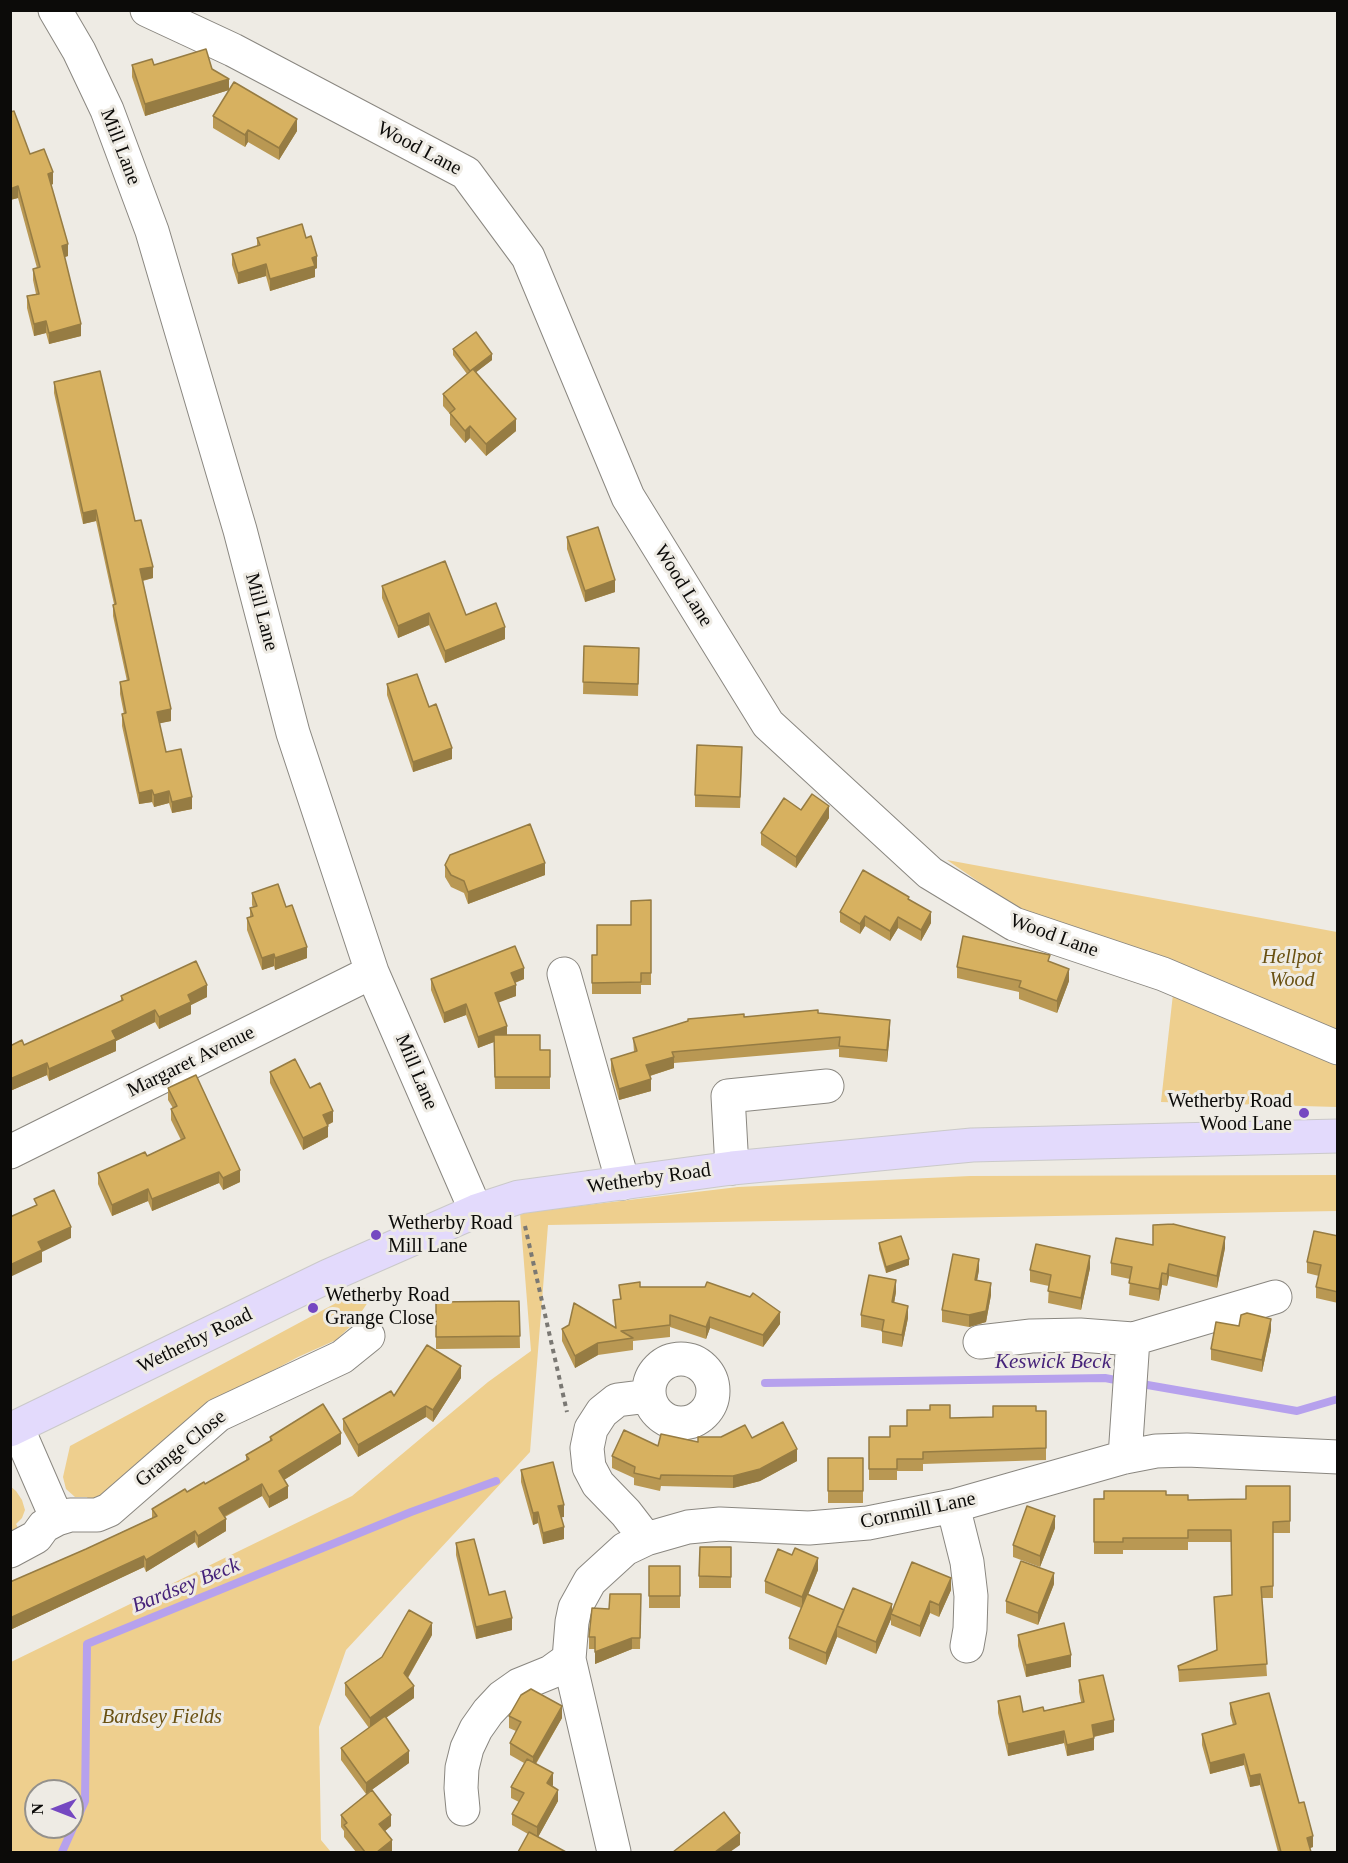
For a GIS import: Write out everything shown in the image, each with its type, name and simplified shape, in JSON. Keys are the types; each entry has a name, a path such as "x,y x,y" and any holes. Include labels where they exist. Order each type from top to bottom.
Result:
{"main road":[{"name":"Wetherby Road","path":"14,1429 328,1276 476,1211 519,1197 732,1168 972,1145 1338,1136"}],"street":[{"name":"Mill Lane","path":"56,10 79,51 107,110 152,231 240,530 293,733 372,972 476,1211"},
{"name":"Wood Lane","path":"147,10 233,50 466,173 528,257 628,497 768,724 930,873 1014,924 1162,974 1338,1048"},
{"name":"Margaret Avenue","path":"10,1152 372,972"},
{"path":"564,974 623,1183"},
{"path":"732,1168 728,1096 827,1086"},
{"path":"980,1342 1060,1336 1132,1353 1275,1297"},
{"name":"Grange Close","path":"57,1519 70,1515 97,1515 109,1510 218,1415 342,1357 368,1336"},
{"path":"1125,1457 1132,1353"},
{"path":"646,1539 626,1513 598,1484 589,1467 587,1448 591,1429 602,1412 617,1400 649,1396"},
{"path":"10,1551 36,1537 44,1526 57,1519 14,1429"},
{"name":"Cornmill Lane","path":"614,1852 570,1659 575,1608 590,1581 625,1549 646,1539 688,1527 710,1525 809,1528 868,1523 953,1506 1125,1457 1156,1451 1187,1450 1338,1456"},
{"path":"953,1506 967,1562 971,1596 967,1646"},
{"path":"463,1809 462,1767 467,1748 488,1712 502,1697 519,1685 551,1672 570,1659"}],"path":[{"path":"519,1197 568,1416 591,1429"}],"green space":[{"name":"Hellpot Wood","path":"947,860 1337,932 1337,1036 1027,915"},
{"path":"1173,994 1337,1058 1337,1107 1161,1102"},
{"name":"Bardsey Fields","path":"1337,1175 1337,1211 548,1225 530,1452 346,1650 319,1727 321,1840 331,1852 11,1852 11,1662 352,1496 488,1382 531,1351 520,1213 738,1187 970,1176"},
{"path":"364,1288 370,1299 354,1323 336,1340 298,1357 218,1400 92,1505 87,1497 75,1497 66,1489 63,1477 70,1446"},
{"path":"10,1486 22,1500 25,1510 22,1518 16,1524 20,1531 10,1535"}],"building":[{"path":"206,49 212,69 229,79 145,104 132,65 152,59 154,65"},
{"path":"234,82 297,119 279,148 248,130 245,135 213,116"},
{"path":"14,111 30,154 44,149 53,172 48,174 68,244 62,246 81,324 49,333 46,321 34,324 27,296 39,294 33,269 40,267 18,186 10,189 10,112"},
{"path":"302,224 306,238 311,236 317,256 312,258 315,266 270,279 266,264 238,273 232,254 260,245 257,238"},
{"path":"476,332 492,354 470,371 453,349"},
{"path":"473,369 516,419 486,444 470,426 465,431 450,413 455,409 443,394"},
{"path":"100,371 135,521 141,520 153,567 140,569 171,709 157,712 166,752 181,749 192,797 172,802 169,791 154,795 152,790 139,793 122,714 126,713 120,682 129,680 113,605 116,604 96,510 83,513 54,382"},
{"path":"598,527 615,580 585,591 567,537"},
{"path":"445,561 466,615 496,603 505,627 445,651 429,613 398,626 382,586"},
{"path":"584,646 639,648 638,684 583,682"},
{"path":"417,674 429,707 436,704 452,748 413,762 387,684"},
{"path":"697,745 742,747 740,797 695,795"},
{"path":"812,794 829,806 796,857 761,833 784,798 801,810"},
{"path":"530,824 545,863 468,892 464,881 451,875 445,865 450,855"},
{"path":"863,870 931,912 921,930 898,917 890,931 865,916 860,924 840,912"},
{"path":"278,884 286,907 292,905 307,947 275,958 274,954 262,958 247,918 253,916 250,908 257,906 252,893"},
{"path":"651,900 651,973 641,973 641,982 592,983 592,955 597,955 597,925 631,925 631,901"},
{"path":"963,936 1050,955 1048,961 1069,969 1057,1001 1019,987 1021,981 957,967"},
{"path":"515,946 524,968 511,973 516,985 495,993 507,1026 478,1037 466,1004 444,1013 431,979"},
{"path":"196,961 207,985 188,995 191,1002 159,1017 155,1010 112,1031 116,1039 49,1069 47,1063 10,1079 10,1046 22,1040 24,1045 123,1000 121,996"},
{"path":"818,1010 818,1013 890,1020 887,1050 839,1046 840,1037 672,1052 674,1057 646,1065 651,1079 619,1089 611,1059 637,1051 633,1038 688,1021 688,1019 744,1014 744,1017"},
{"path":"494,1035 540,1035 540,1050 550,1050 550,1077 495,1077"},
{"path":"295,1059 310,1088 320,1083 333,1111 323,1115 328,1126 303,1138 270,1072"},
{"path":"196,1075 240,1170 223,1178 219,1172 152,1199 148,1189 112,1205 98,1173 145,1152 147,1156 185,1138 171,1109 177,1106 168,1088"},
{"path":"54,1190 71,1227 38,1242 42,1250 10,1265 10,1217 37,1205 34,1199"},
{"path":"1173,1224 1225,1237 1217,1276 1169,1264 1167,1274 1162,1273 1159,1289 1129,1283 1132,1267 1111,1263 1116,1238 1153,1245 1153,1225"},
{"path":"1314,1231 1338,1236 1338,1292 1316,1287 1321,1265 1307,1262"},
{"path":"901,1236 909,1259 886,1267 879,1243"},
{"path":"1036,1244 1090,1256 1081,1298 1048,1291 1051,1275 1030,1270"},
{"path":"953,1254 979,1259 975,1280 991,1283 986,1311 969,1315 942,1310"},
{"path":"869,1275 896,1280 892,1302 908,1306 902,1335 882,1331 884,1320 861,1315"},
{"path":"640,1282 640,1287 705,1287 707,1282 750,1297 753,1293 780,1312 763,1335 710,1317 706,1327 670,1315 670,1325 621,1331 633,1338 598,1343 575,1356 562,1329 569,1325 574,1303 616,1328 613,1300 621,1299 619,1285"},
{"path":"519,1301 520,1336 436,1337 436,1302"},
{"path":"1247,1313 1271,1319 1262,1360 1211,1349 1216,1322 1239,1326 1241,1315"},
{"path":"427,1345 461,1366 433,1410 426,1406 358,1445 343,1419 391,1391 394,1396"},
{"path":"323,1404 341,1433 279,1471 288,1486 269,1497 262,1484 219,1508 226,1519 198,1536 195,1531 146,1560 144,1556 10,1618 10,1582 157,1516 152,1509 185,1489 187,1492 204,1482 205,1484 249,1459 246,1455 272,1440 270,1437"},
{"path":"930,1405 950,1405 950,1418 993,1417 993,1406 1036,1406 1036,1411 1046,1411 1046,1448 923,1452 923,1459 897,1459 897,1469 869,1469 869,1437 890,1437 890,1426 907,1426 907,1410 930,1410"},
{"path":"783,1422 797,1449 760,1469 733,1476 661,1475 660,1479 634,1473 635,1467 612,1456 624,1430 658,1446 661,1434 698,1442 698,1437 721,1437 745,1425 752,1438"},
{"path":"828,1458 863,1458 863,1491 828,1491"},
{"path":"553,1462 564,1505 558,1506 564,1527 543,1533 538,1512 533,1513 521,1470"},
{"path":"1246,1486 1290,1486 1290,1521 1273,1522 1273,1586 1261,1587 1267,1664 1179,1670 1178,1666 1217,1650 1214,1597 1232,1595 1231,1530 1188,1530 1188,1538 1123,1538 1123,1542 1094,1542 1094,1499 1104,1499 1104,1491 1166,1491 1166,1495 1188,1495 1188,1500 1246,1499"},
{"path":"1027,1506 1055,1516 1040,1556 1013,1545"},
{"path":"474,1539 489,1595 505,1591 512,1618 476,1627 456,1543"},
{"path":"700,1547 731,1547 731,1577 699,1576"},
{"path":"795,1548 818,1558 802,1597 765,1581 778,1549 792,1555"},
{"path":"1021,1561 1054,1573 1038,1613 1006,1601"},
{"path":"912,1562 951,1578 939,1605 930,1601 920,1626 891,1614"},
{"path":"649,1566 680,1566 680,1596 649,1596"},
{"path":"853,1588 892,1604 876,1642 837,1626"},
{"path":"610,1594 641,1594 640,1638 632,1638 595,1652 595,1637 589,1637 592,1608 609,1609"},
{"path":"807,1594 844,1610 826,1653 789,1638"},
{"path":"409,1610 432,1623 404,1673 414,1686 370,1718 345,1683 382,1657"},
{"path":"1064,1623 1071,1655 1026,1665 1018,1635"},
{"path":"1103,1675 1114,1720 1092,1725 1094,1738 1067,1745 1064,1731 1008,1744 998,1701 1020,1696 1023,1712 1043,1707 1044,1711 1084,1702 1079,1680"},
{"path":"531,1689 562,1706 533,1757 510,1743 521,1722 509,1716 521,1695"},
{"path":"1269,1693 1299,1803 1304,1802 1313,1836 1307,1838 1311,1852 1281,1852 1260,1774 1250,1776 1244,1754 1210,1763 1202,1734 1236,1724 1230,1703"},
{"path":"385,1716 409,1751 366,1783 341,1748"},
{"path":"527,1759 553,1773 547,1783 558,1790 537,1827 512,1814 524,1793 511,1787"},
{"path":"372,1790 391,1815 379,1824 392,1840 377,1852 365,1852 344,1825 347,1823 341,1815"},
{"path":"724,1812 740,1833 715,1852 673,1852"},
{"path":"529,1832 566,1852 518,1852"}],"waterway":[{"name":"Keswick Beck","path":"765,1383 1105,1378 1121,1381"},
{"name":"Keswick Beck","path":"1136,1383 1297,1411 1338,1399"},
{"name":"Bardsey Beck","path":"62,1852 85,1801 87,1644 411,1512 496,1481"}],"place":[{"name":"Wetherby Road Wood Lane","path":"1304,1113"},
{"name":"Wetherby Road Mill Lane","path":"376,1235"},
{"name":"Wetherby Road Grange Close","path":"313,1308"}]}
